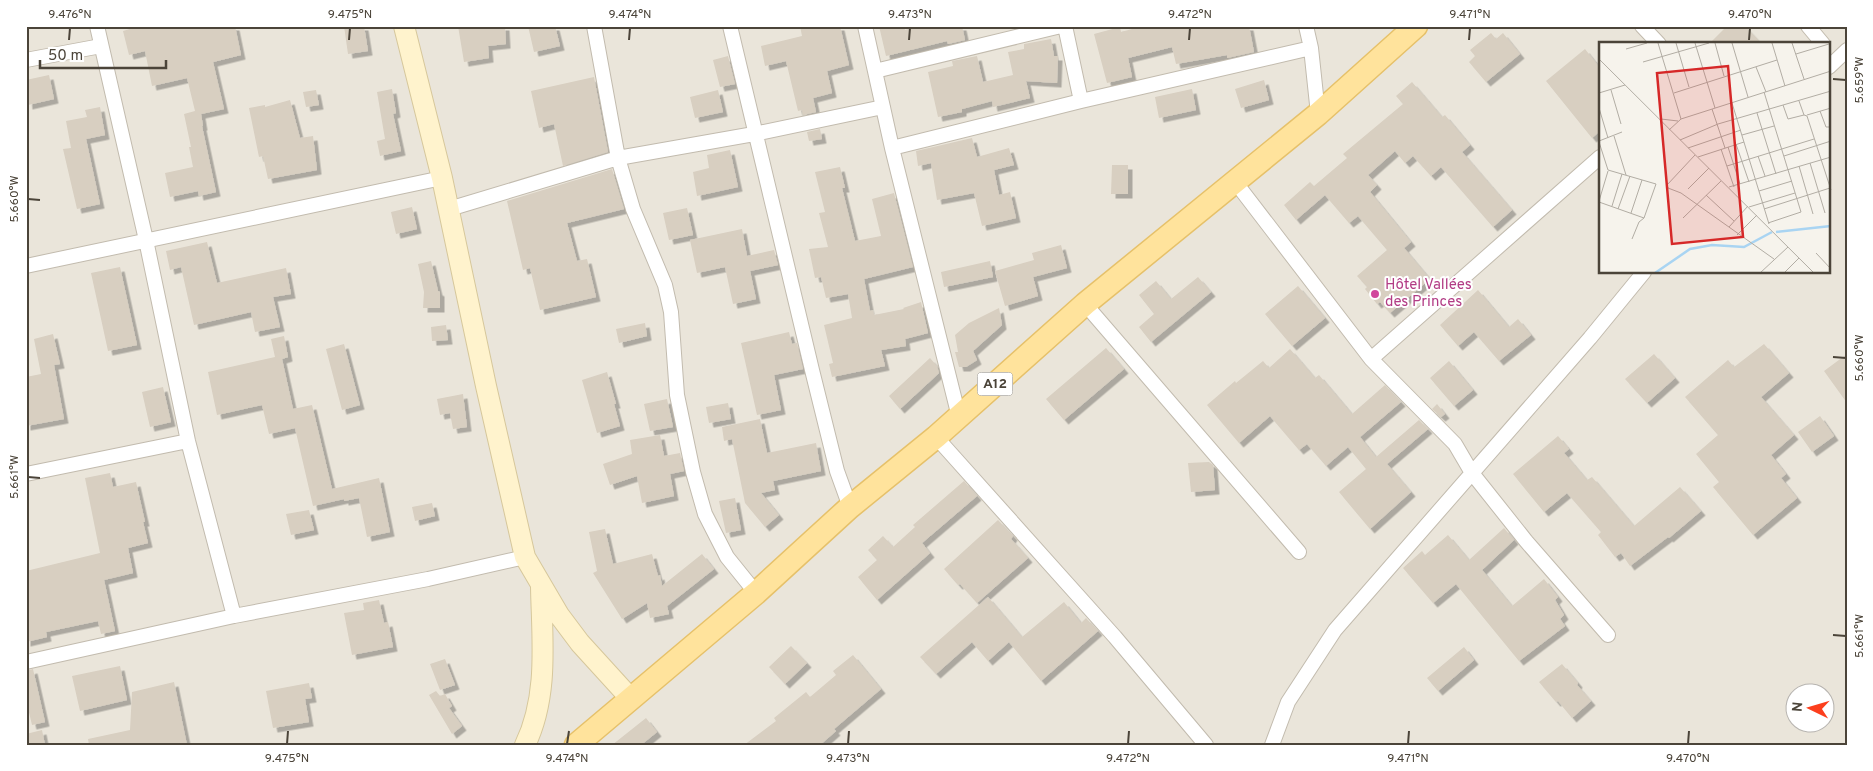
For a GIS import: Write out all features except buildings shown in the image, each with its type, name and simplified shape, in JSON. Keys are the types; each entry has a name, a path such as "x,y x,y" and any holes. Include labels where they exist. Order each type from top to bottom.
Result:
{"main road":[{"name":"A12","path":"576,745 756,592 850,507 936,437 1085,304 1236,183 1318,114 1416,26"}],"street":[{"path":"97,26 146,240 188,441 234,616"},
{"path":"404,26 442,178 486,386 526,557 559,615 580,643 631,699"},
{"path":"594,26 618,158 633,209 665,285 674,330 679,404 692,472 703,505 727,558 756,592"},
{"path":"730,26 754,134 837,471 850,507"},
{"path":"865,26 882,107 959,417"},
{"path":"875,71 1061,26"},
{"path":"1065,26 1081,102"},
{"path":"1306,26 1311,48 1318,114"},
{"path":"1642,26 1657,42"},
{"path":"1808,26 1821,42"},
{"path":"26,60 101,46"},
{"path":"892,148 1311,48"},
{"path":"1832,60 1847,50"},
{"path":"449,209 618,158 754,134 882,107"},
{"path":"1371,359 1599,158"},
{"path":"26,266 442,178"},
{"path":"1236,183 1371,359 1455,444 1472,473 1526,541 1608,635"},
{"path":"1272,745 1288,702 1335,630 1590,338 1642,274"},
{"path":"1085,304 1299,552"},
{"path":"936,437 1108,630 1206,745"},
{"path":"26,474 188,441"},
{"path":"26,662 234,616 428,579 526,557"},
{"path":"525,745 542,688 541,584"}],"shaded area":[{"path":"26,26 1847,26 1847,745 26,745"}],"place":[{"name":"Hôtel Vallées des Princes","path":"1375,294"}]}
